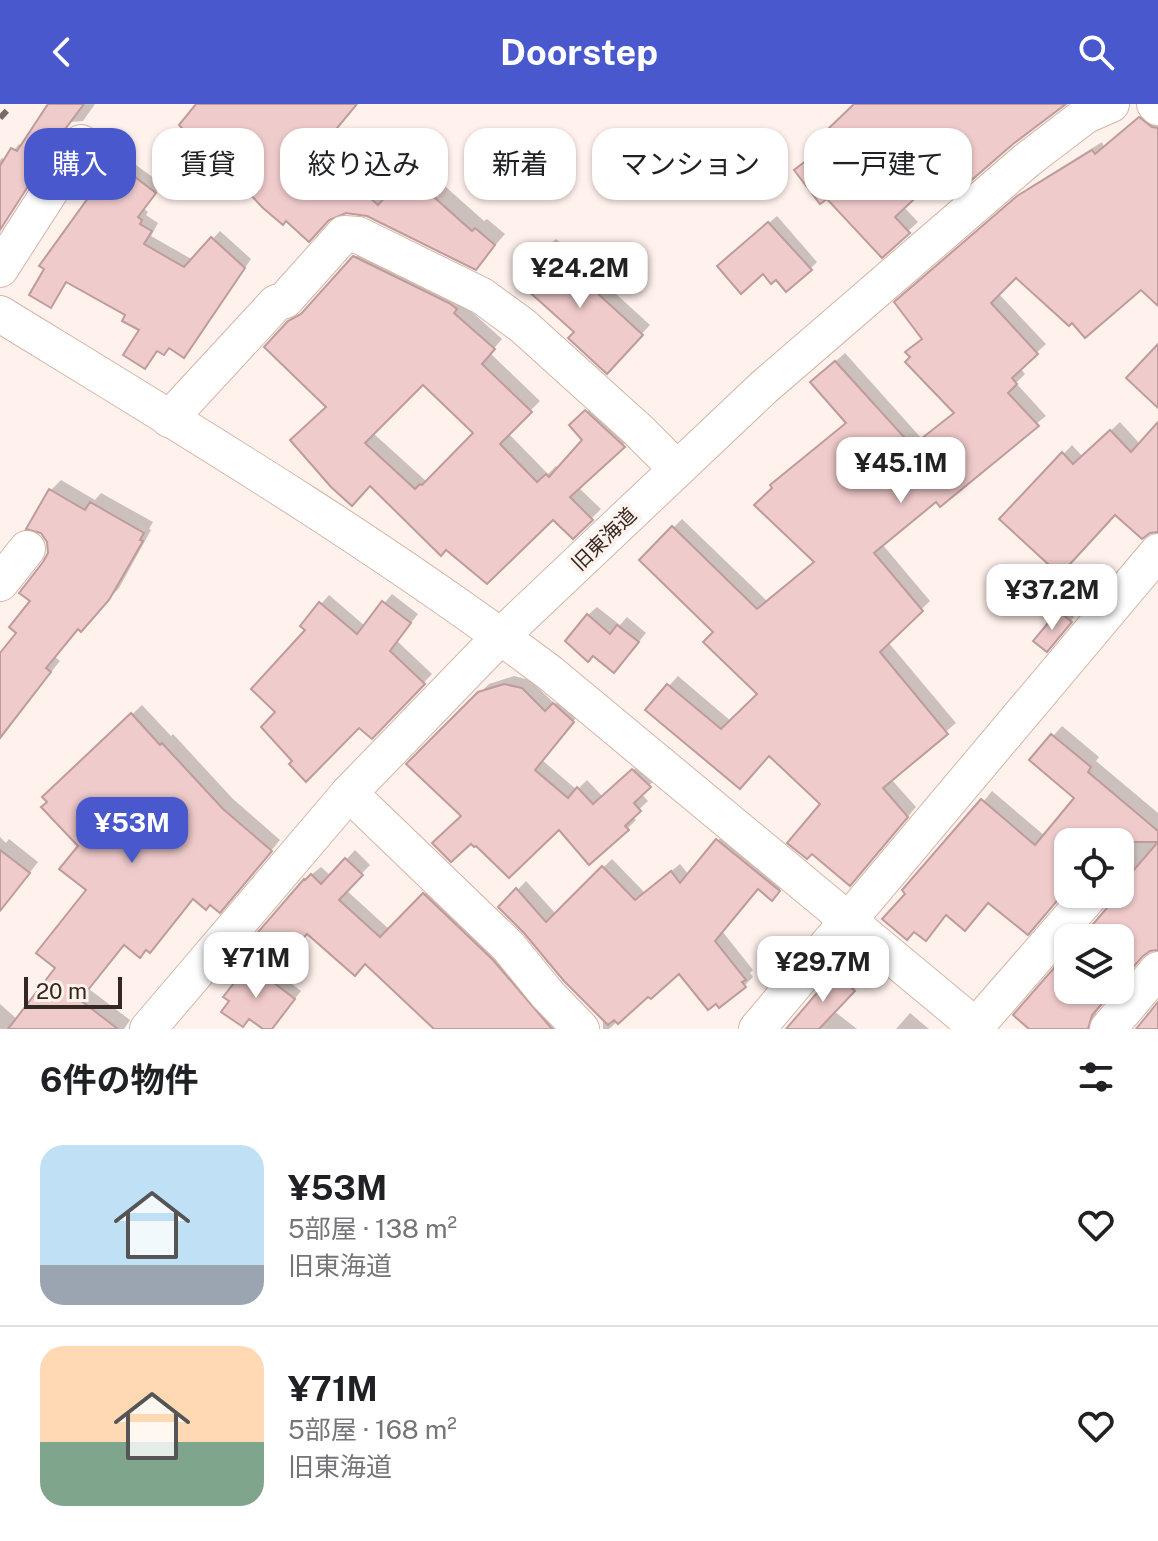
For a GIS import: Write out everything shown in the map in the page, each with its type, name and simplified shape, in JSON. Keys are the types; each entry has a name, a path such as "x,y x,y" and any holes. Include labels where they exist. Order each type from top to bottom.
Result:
{"street":[{"name":"旧東海道","path":"148,1029 349,793 501,636 763,388 1027,160 1086,115 1111,104"},
{"path":"0,269 44,200"},
{"path":"169,419 276,303 285,300 344,234 358,235 492,304 546,347 677,469"},
{"path":"0,314 249,466 501,636 562,683 977,1028 1079,908"},
{"path":"0,583 27,549"},
{"path":"757,1029 1158,552"},
{"path":"349,793 508,946 581,1029"},
{"path":"1108,1029 1158,970"}],"building":[{"path":"48,104 84,104 66,128 32,128"},
{"path":"196,104 357,104 337,128 280,128 280,200 372,200 378,205 383,200 437,200 472,231 475,228 495,245 476,270 367,216 346,213 329,220 309,242 286,221 283,225 255,200 264,200 264,128 182,128 179,125"},
{"path":"854,104 1066,104 972,180 972,128 829,128"},
{"path":"1139,117 1158,128 1158,306 1141,290 1085,338 1072,323 1069,326 1016,278 991,303 1038,354 1012,378 1017,384 1008,393 1039,426 940,507 936,502 874,553 923,611 880,652 948,734 883,788 908,817 850,886 812,854 807,859 787,843 820,804 769,756 740,789 645,710 667,684 721,729 757,694 703,642 713,632 639,560 672,526 757,609 814,562 754,505 772,488 770,485 846,423 810,382 835,361 912,446 954,413 905,362 910,357 905,352 922,339 894,302 1017,196 1092,150 1095,154"},
{"path":"24,140 24,193 0,230 0,166 11,148 17,151"},
{"path":"804,162 804,183 794,170"},
{"path":"136,178 152,190 152,198 138,217 142,220 140,224 152,231 144,244 184,267 211,237 245,268 184,358 169,348 164,355 157,351 145,369 123,355 139,330 122,321 125,315 66,282 51,308 29,295 44,269 39,266 87,200 136,200"},
{"path":"828,200 913,200 895,217 910,233 882,258"},
{"path":"768,222 812,270 786,292 776,280 771,284 763,274 741,294 717,266"},
{"path":"546,246 643,335 607,374 568,338 574,332 516,280"},
{"path":"353,256 449,303 457,309 454,313 495,349 482,364 532,412 500,444 537,482 546,474 549,477 582,440 569,425 585,410 625,447 570,497 593,520 573,539 553,520 487,584 446,550 441,556 370,486 352,506 290,440 326,407 264,347 288,321 301,314","holes":["423,385 473,433 415,489 365,443"]},
{"path":"1158,344 1158,408 1126,378"},
{"path":"1158,422 1158,532 1142,539 1115,515 1060,575 999,519 1062,452 1073,464 1110,430 1131,452"},
{"path":"49,489 85,510 90,502 144,533 140,540 143,541 109,600 81,632 78,629 46,668 51,672 0,738 0,653 16,633 9,627 30,601 19,593 48,553 47,542 41,533 26,529"},
{"path":"382,601 411,623 390,651 425,684 372,739 359,728 306,782 289,764 292,761 261,727 275,712 251,689 305,630 300,626 319,602 357,634"},
{"path":"1058,611 1072,622 1047,652 1033,641"},
{"path":"587,614 610,634 617,625 639,642 614,673 593,656 588,662 565,641"},
{"path":"504,684 522,688 545,711 553,703 574,722 535,770 568,798 577,787 593,804 632,769 651,787 634,803 641,811 625,826 629,830 589,865 559,830 509,878 476,846 471,844 451,862 432,843 461,816 406,764 478,692"},
{"path":"131,713 223,809 272,851 220,913 210,905 206,910 193,899 150,953 146,950 140,958 124,945 80,1000 118,1029 8,1029 55,968 36,953 86,890 59,869 78,846 41,807 47,802 42,797"},
{"path":"1051,734 1091,767 1088,772 1158,831 1158,842 1134,842 1134,828 1054,828 1054,904 1028,935 988,903 965,931 946,915 926,941 914,932 907,940 882,919 905,894 902,890 981,799 1035,845 1074,798 1029,760"},
{"path":"716,839 780,891 772,901 758,889 715,941 746,980 742,982 746,987 719,1008 716,1004 708,1010 679,974 618,1024 614,1020 608,1025 498,907 516,888 546,922 602,866 635,900 671,871 680,883"},
{"path":"1158,842 1158,950 1150,951 1134,966 1134,924 1093,924 1107,908 1134,908 1134,870"},
{"path":"0,850 30,873 0,911"},
{"path":"345,858 363,875 339,900 380,937 423,893 493,960 552,1029 434,1029 365,964 355,976 307,934 297,945 285,934 271,952 253,938 304,879 311,874 321,884"},
{"path":"249,964 295,999 272,1029 263,1029 249,1019 243,1027 221,1012 229,1001 223,997"},
{"path":"1054,968 1054,1004 1102,1004 1092,1015 1088,1029 1029,1029 1013,1015"},
{"path":"835,972 855,991 819,1029 786,1029"},
{"path":"1158,1002 1158,1029 1136,1029"}],"railway":[{"path":"0,118 13,104"}]}
